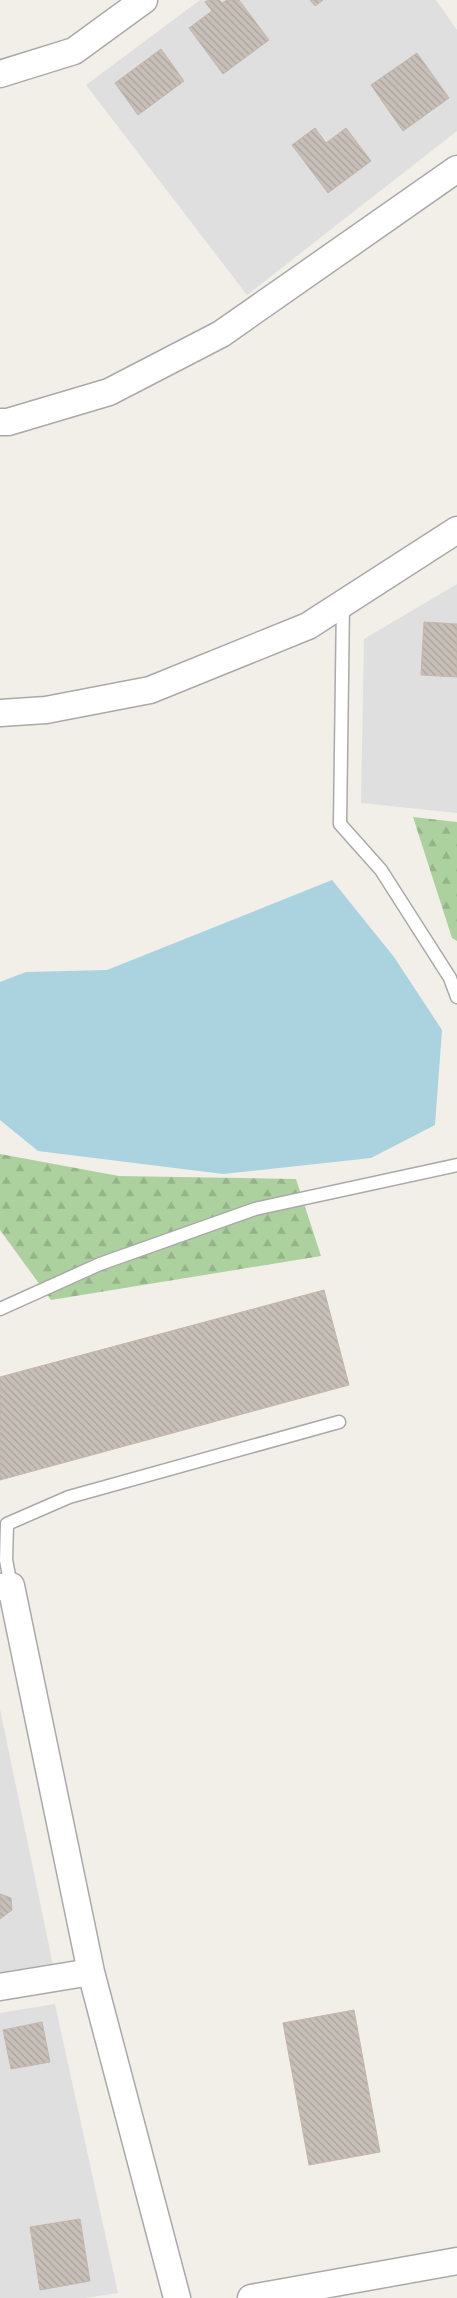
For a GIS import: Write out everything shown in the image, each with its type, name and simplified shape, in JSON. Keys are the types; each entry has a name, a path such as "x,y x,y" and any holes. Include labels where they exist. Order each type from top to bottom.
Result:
{"street":[{"path":"0,74 74,51 144,0"},
{"path":"0,422 8,422 110,392 221,334 457,169"},
{"path":"0,713 46,710 150,690 308,626 457,530"},
{"path":"6,1586 91,1972 177,2298"},
{"path":"0,1988 91,1972"},
{"path":"250,2298 457,2261"}],"lane":[{"path":"343,603 340,824 381,870 450,978 457,997"},
{"path":"0,1310 100,1264 254,1209 457,1165"},
{"path":"6,1586 7,1524 69,1497 339,1422"}],"shaded area":[{"path":"200,0 436,0 457,30 457,131 247,295 86,85"},
{"path":"457,584 457,813 361,803 364,639"},
{"path":"0,1709 53,1965 0,1974"},
{"path":"55,2004 118,2293 85,2298 0,2298 0,2013"}],"green space":[{"path":"413,817 457,822 457,941 452,938"},
{"path":"0,1154 119,1176 296,1179 321,1256 51,1300 0,1230"}],"water":[{"path":"332,880 394,957 442,1030 435,1125 371,1158 223,1174 38,1151 0,1120 0,982 26,972 107,970"}],"building":[{"path":"208,0 219,0 222,3 227,0 239,0 269,40 223,74 189,28 212,11 205,2"},
{"path":"310,0 323,0 315,6"},
{"path":"161,49 184,81 138,115 115,83"},
{"path":"417,53 449,98 403,131 371,85"},
{"path":"315,128 326,143 346,128 371,161 328,193 292,145"},
{"path":"424,622 457,624 457,677 421,675"},
{"path":"324,1290 349,1385 0,1480 0,1377"},
{"path":"0,1894 11,1898 12,1910 0,1919"},
{"path":"354,2010 380,2152 309,2165 283,2023"},
{"path":"42,2022 50,2062 11,2069 3,2030"},
{"path":"80,2219 90,2281 40,2290 30,2227"}]}
